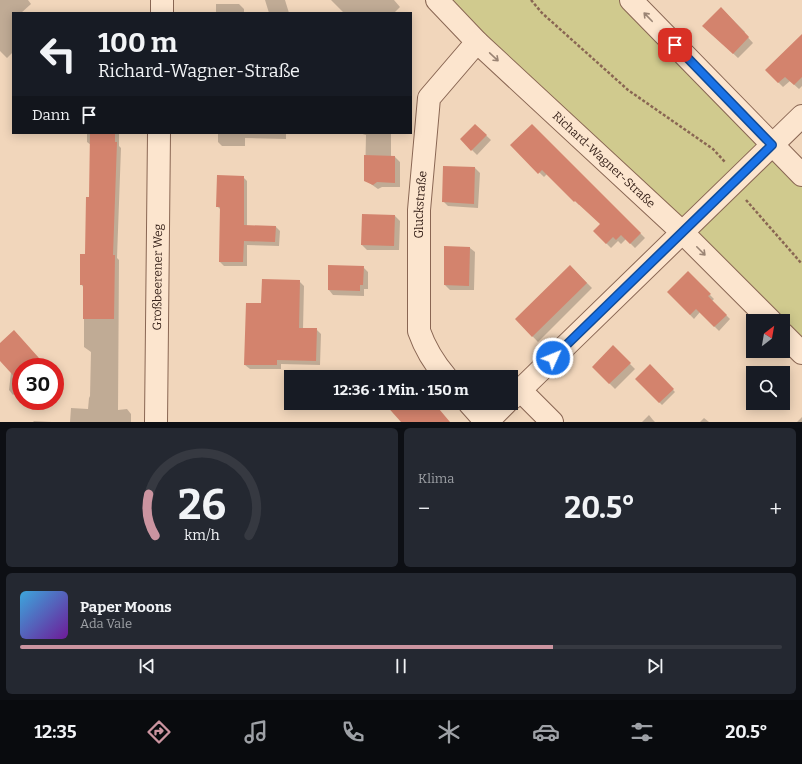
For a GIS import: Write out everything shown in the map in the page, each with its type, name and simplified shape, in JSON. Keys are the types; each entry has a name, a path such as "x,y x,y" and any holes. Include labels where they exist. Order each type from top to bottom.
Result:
{"street":[{"path":"162,0 162,12"},
{"name":"Richard-Wagner-Straße","path":"437,0 477,42 683,232 764,314"},
{"path":"631,0 802,175"},
{"name":"Gluckstraße","path":"441,370 427,350 418,330 419,210 429,98 477,42"},
{"path":"518,392 802,116"},
{"name":"Großbeerener Weg","path":"156,422 159,134"},
{"path":"790,341 802,353"},
{"path":"518,400 552,422"},
{"path":"475,410 486,422 499,410"}],"path":[{"path":"532,0 542,13 628,90 713,149 740,177 745,186 746,200 802,264"}],"shaded area":[{"path":"437,0 631,0 802,175 802,353 790,341 790,314 764,314"}],"building":[{"path":"721,7 749,37 733,54 702,26"},
{"path":"802,34 802,77 794,85 785,77 778,83 765,70"},
{"path":"475,124 487,135 471,151 460,139"},
{"path":"532,124 641,233 630,244 621,235 616,240 613,237 606,244 593,231 600,224 575,201 574,202 542,170 538,174 510,145"},
{"path":"90,134 115,134 115,142 117,142 113,255 115,255 114,319 83,319 83,285 80,285 80,254 85,254 86,197 89,197"},
{"path":"364,155 395,156 395,183 377,182 373,185 364,181"},
{"path":"443,166 475,167 474,204 442,202"},
{"path":"217,175 244,176 244,225 276,226 275,242 244,241 243,262 219,262 220,207 216,207"},
{"path":"362,214 395,215 394,246 361,245"},
{"path":"444,246 470,247 469,286 444,285"},
{"path":"328,265 364,266 363,285 360,285 360,291 328,290"},
{"path":"570,265 587,283 532,337 515,319"},
{"path":"688,271 711,294 708,296 727,315 714,327 696,309 690,315 667,292"},
{"path":"262,279 300,280 299,328 317,328 316,361 277,360 277,365 244,365 246,303 261,303"},
{"path":"14,330 39,358 12,358 12,374 0,361 0,343"},
{"path":"613,345 631,363 609,384 592,367"},
{"path":"650,364 674,389 659,403 635,379"},
{"path":"390,410 440,410 450,422 401,422"}],"route":[{"path":"553,358 772,145 675,45"}]}
